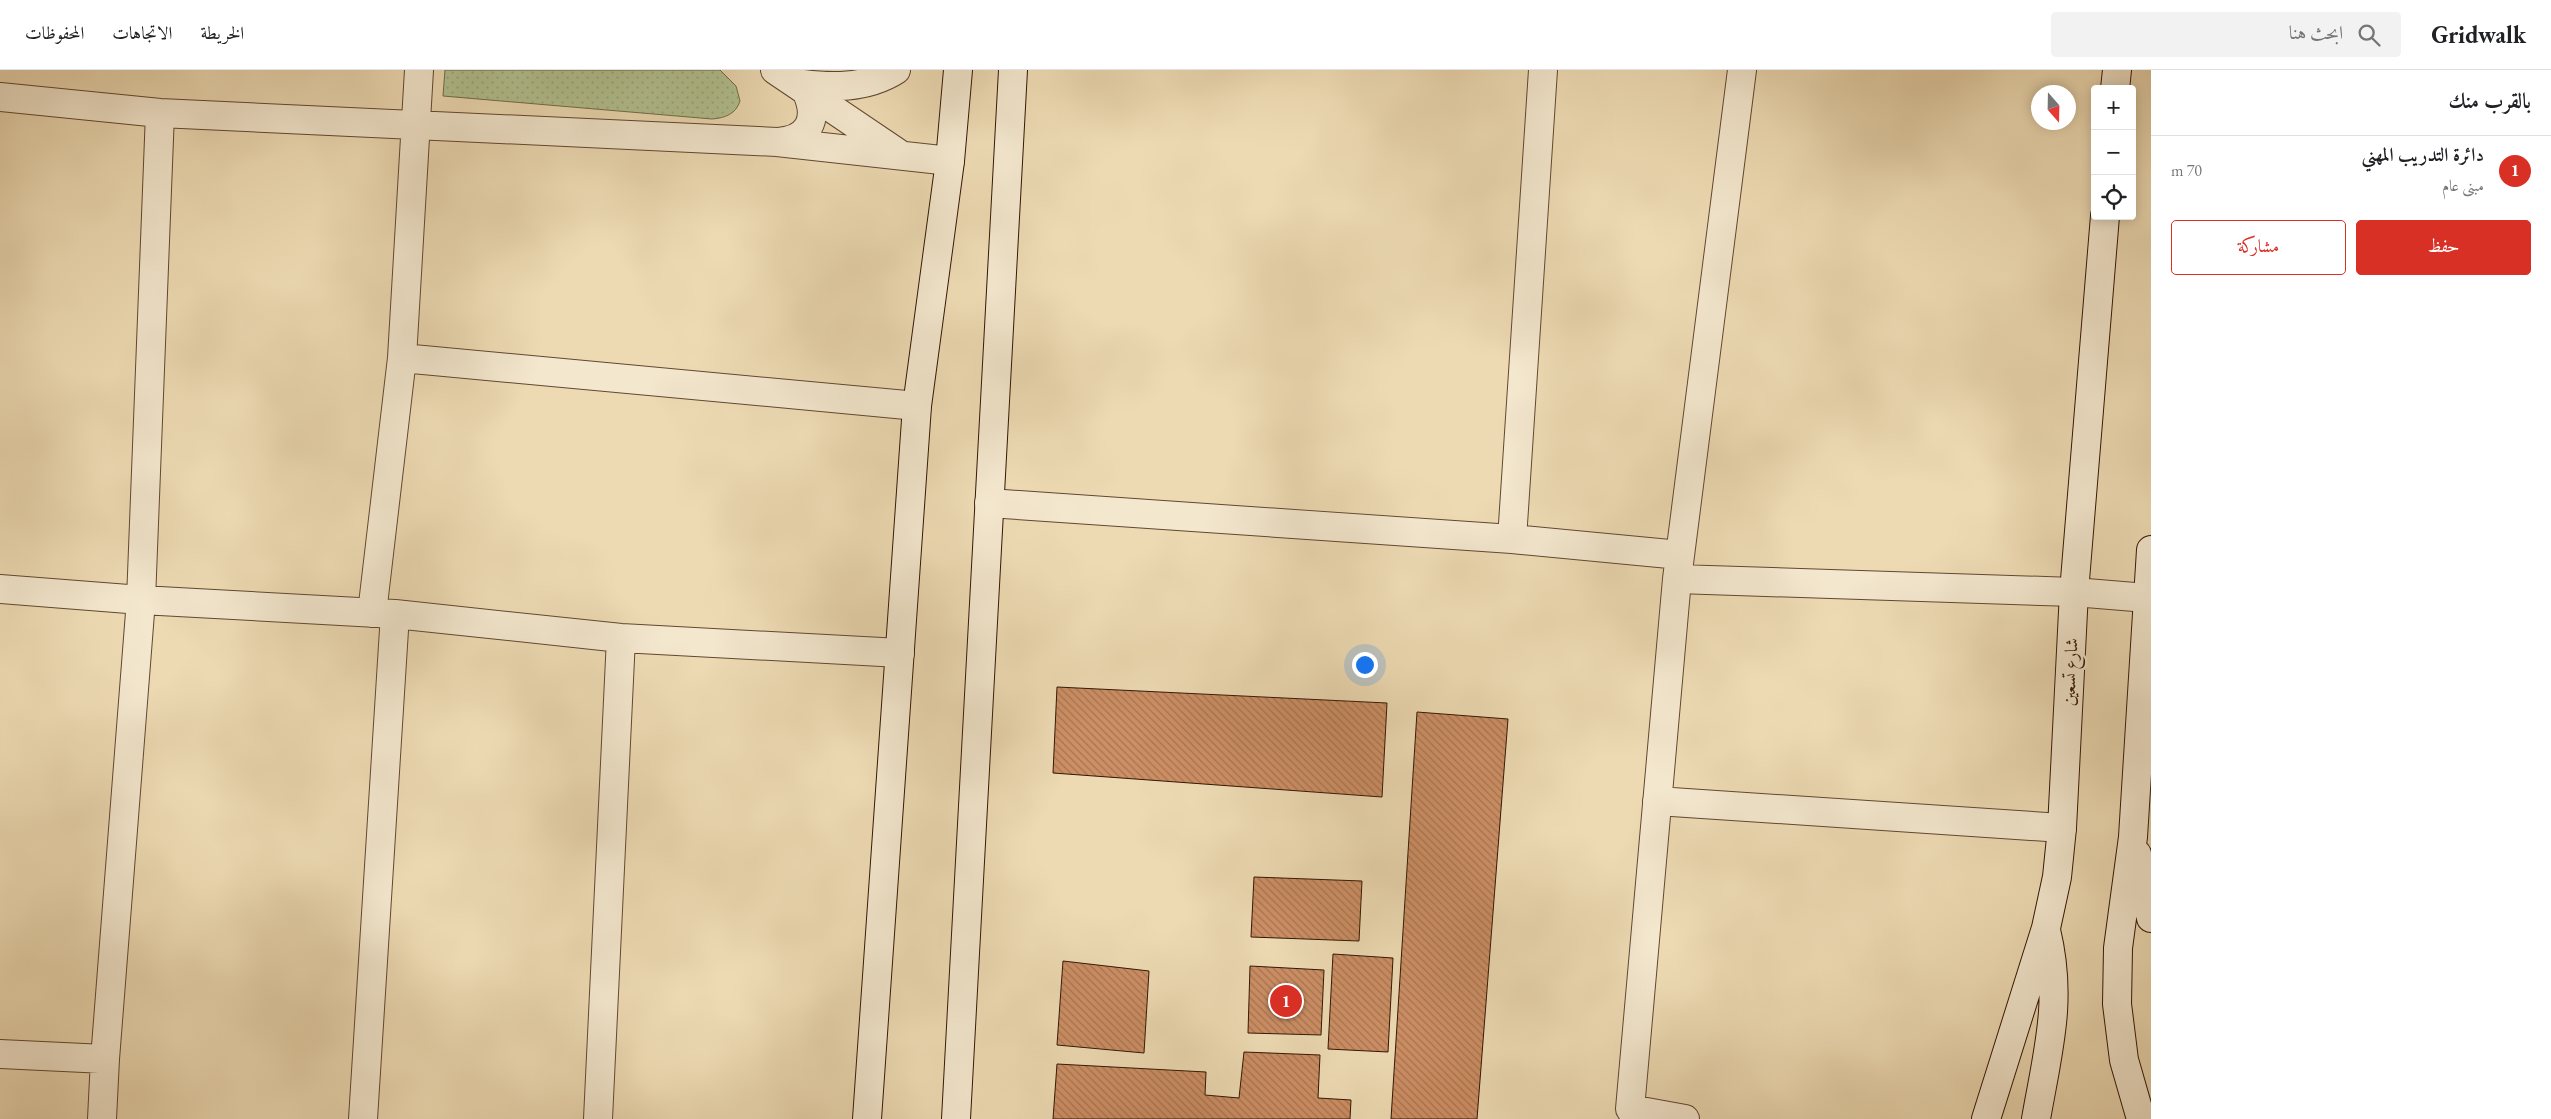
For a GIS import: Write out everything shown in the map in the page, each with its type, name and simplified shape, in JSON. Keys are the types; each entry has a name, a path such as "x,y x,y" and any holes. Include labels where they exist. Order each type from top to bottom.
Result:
{"street":[{"path":"363,1119 383,614 402,358 418,70"},
{"path":"791,82 825,88 858,85 896,70"},
{"path":"867,1119 917,406 950,161 958,70"},
{"path":"956,1119 1013,70"},
{"path":"1512,540 1543,70"},
{"path":"1684,1119 1630,1109 1678,567 1742,70"},
{"path":"2115,85 2117,70"},
{"path":"777,142 794,139 808,127 812,116 812,104 791,82"},
{"path":"791,82 903,157"},
{"path":"0,98 160,113 414,123 777,142 950,161"},
{"path":"102,1119 105,1059 141,600 160,113"},
{"name":"شارع تسعين","path":"1986,1119 2046,928 2057,877 2062,828 2074,592 2105,220"},
{"path":"402,358 917,406"},
{"path":"989,503 1512,540 1678,567 2146,598"},
{"path":"2141,1119 2124,1060 2117,1004 2118,948 2133,837 2146,598 2151,550"},
{"path":"0,588 141,600 383,614 621,638 900,653"},
{"path":"598,1119 621,638"},
{"path":"1657,800 2062,828"},
{"path":"2133,837 2151,918"},
{"path":"2036,1119 2055,1008 2052,954 2046,928"},
{"path":"0,1054 105,1059"}],"green space":[{"path":"445,70 720,70 736,86 740,101 733,112 721,118 712,119 443,96"}],"building":[{"path":"1057,687 1387,703 1382,797 1053,773"},
{"path":"1417,712 1508,719 1477,1119 1391,1119"},
{"path":"1254,877 1362,881 1359,941 1251,937"},
{"path":"1333,954 1393,958 1388,1052 1328,1049"},
{"path":"1063,961 1149,971 1144,1053 1057,1045"},
{"path":"1250,966 1324,970 1321,1035 1248,1033"},
{"path":"1244,1052 1320,1055 1318,1098 1351,1100 1350,1119 1053,1119 1057,1064 1206,1072 1205,1095 1239,1098"}],"place":[{"name":"دائرة التدريب المهني","path":"1286,1001"}]}
